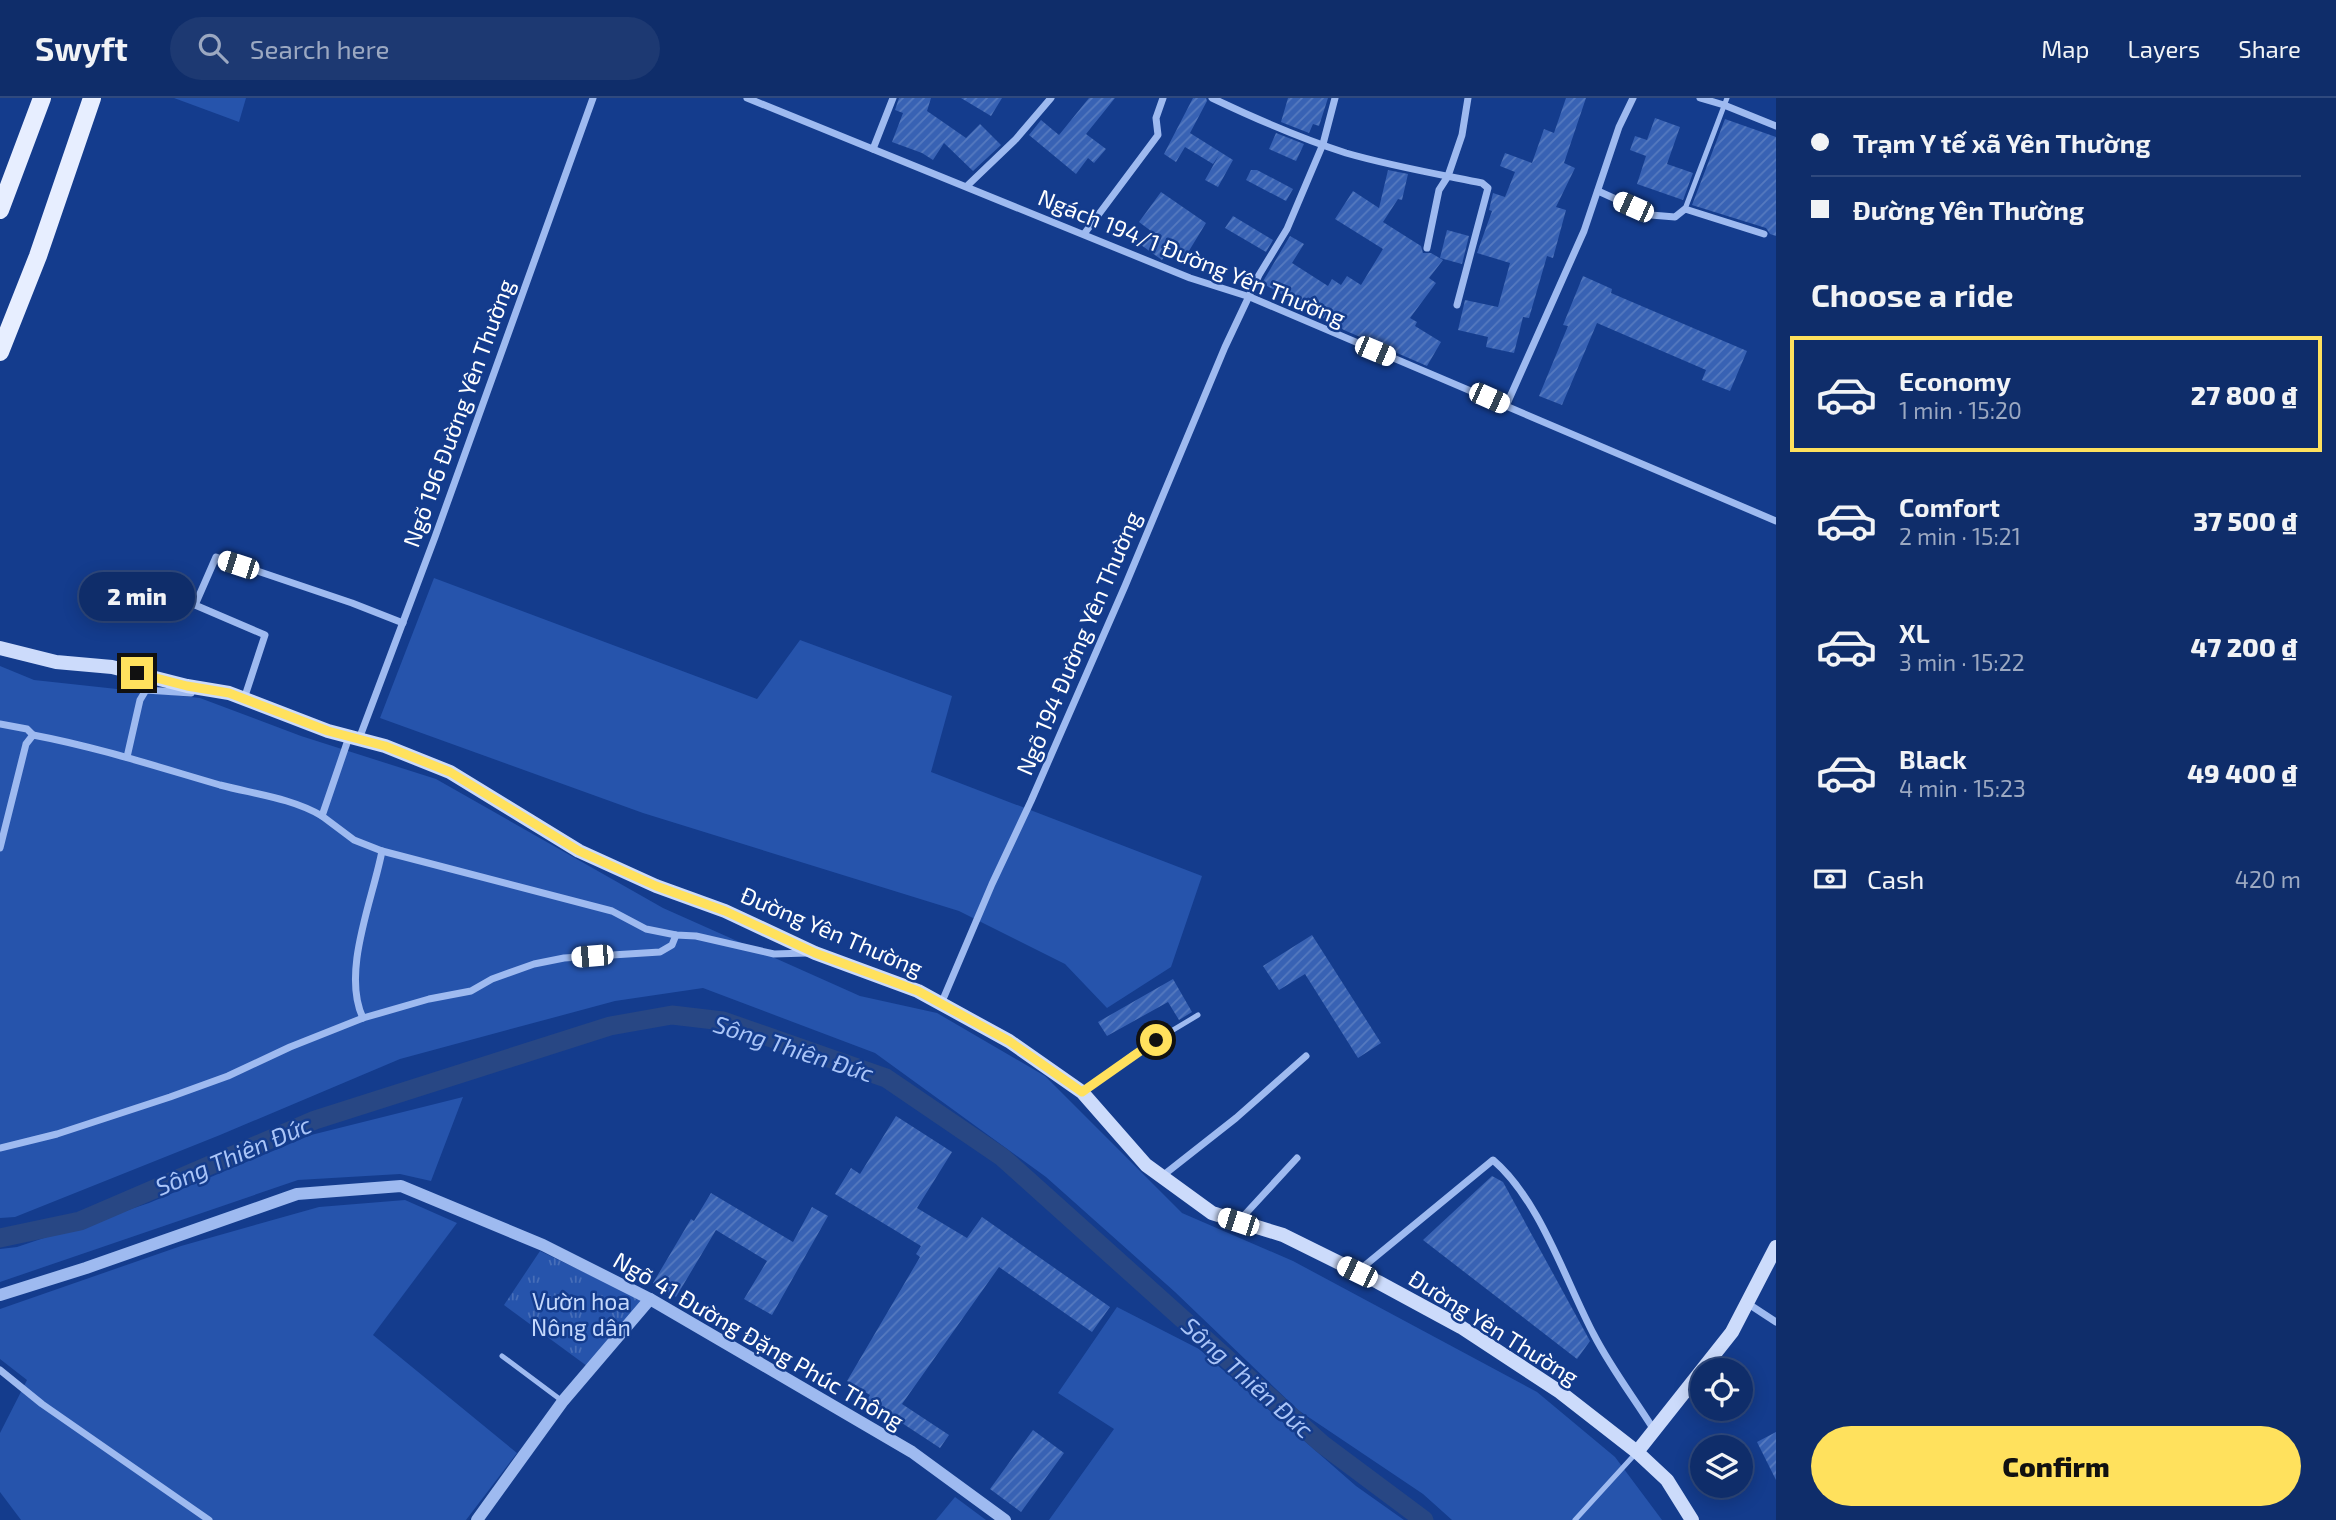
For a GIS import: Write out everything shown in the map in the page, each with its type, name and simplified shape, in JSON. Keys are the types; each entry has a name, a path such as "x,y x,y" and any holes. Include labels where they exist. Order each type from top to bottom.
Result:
{"main road":[{"path":"0,210 42,98"},
{"path":"0,352 38,256 92,98"},
{"name":"Đường Yên Thường","path":"0,648 55,662 112,667 229,693 354,738 385,746 450,772 579,851 656,886 725,911 815,953 918,991 1009,1041 1082,1092 1146,1165 1212,1213 1283,1235 1357,1272 1472,1335 1560,1392 1637,1452 1667,1480 1692,1520"},
{"path":"1637,1452 1732,1332 1776,1247"}],"street":[{"name":"Ngõ 196 Đường Yên Thường","path":"322,816 402,623 593,98"},
{"name":"Ngách 194/1 Đường Yên Thường","path":"747,98 1190,278 1250,297 1329,333 1776,521"},
{"path":"873,149 892,98"},
{"path":"1084,234 1158,135 1156,118 1163,98"},
{"path":"1212,98 1256,119 1323,144 1399,166 1482,183 1488,188 1457,305"},
{"name":"Ngõ 194 Đường Yên Thường","path":"941,1004 1125,586 1225,347 1259,275 1287,229 1323,144 1335,98"},
{"path":"1427,248 1439,190 1448,176 1462,135 1468,98"},
{"path":"1506,406 1584,231 1619,127 1633,98"},
{"path":"1700,98 1726,101 1776,126"},
{"path":"967,186 1016,138 1048,99"},
{"path":"1598,191 1651,215 1675,217 1685,209 1764,233"},
{"path":"244,699 265,635 195,605 216,557 352,603 402,623"},
{"path":"127,757 140,700 145,690 195,693 204,689"},
{"path":"0,724 27,729 33,735 127,757 306,807 354,840 382,851 612,911 646,929 696,936 774,954 815,953"},
{"path":"0,848 26,744 33,735"},
{"path":"363,1018 355,990 355,975 382,851"},
{"path":"0,1148 57,1134 170,1097 228,1076 290,1047 363,1018 429,999 471,991 492,979 534,964 564,958 660,952 672,945 676,935"},
{"path":"1161,1177 1236,1118 1306,1056"},
{"path":"1238,1222 1297,1158"},
{"path":"1357,1272 1493,1160 1505,1171 1538,1221 1595,1337 1655,1430"},
{"name":"Ngõ 41 Đường Đặng Phúc Thông","path":"0,1295 86,1268 297,1194 401,1186 543,1245 650,1299 912,1452 1005,1520"},
{"path":"477,1520 563,1401 650,1299"},
{"path":"1747,1303 1776,1322"},
{"path":"0,1370 42,1404 209,1520"}],"lane":[{"path":"1685,209 1726,101"},
{"path":"1082,1092 1133,1054 1198,1015"},
{"path":"502,1356 563,1401"},
{"path":"1576,1520 1637,1452"}],"green space":[{"path":"174,98 246,98 239,122"},
{"path":"434,578 757,699 800,640 952,696 931,772 1202,876 1171,967 1107,1008 1065,964 959,911 643,813 380,718"},
{"path":"0,666 34,680 200,698 301,736 436,779 663,908 860,996 937,1013 1045,1076 1182,1213 1293,1261 1537,1392 1615,1457 1662,1520 1452,1520 1423,1494 1298,1410 1175,1292 1046,1177 875,1053 703,988 615,1001 400,1059 15,1217 0,1218"},
{"path":"463,1097 431,1181 400,1174 298,1180 0,1282 0,1249 17,1247 149,1203 311,1135"},
{"path":"405,1200 457,1223 373,1335 517,1453 466,1520 21,1520 0,1492 0,1433 27,1380 0,1359 0,1309 181,1246 319,1207"},
{"name":"Vườn hoa Nông dân","path":"540,1251 644,1301 587,1366 504,1305"},
{"path":"1117,1307 1199,1349 1356,1486 1404,1520 1049,1520 1114,1429 1058,1393"},
{"path":"955,1497 986,1520 936,1520"}],"building":[{"path":"899,98 931,98 927,111 966,138 980,124 1001,145 973,171 944,143 933,160 892,142 903,113 895,110"},
{"path":"961,98 1002,98 991,116"},
{"path":"1089,98 1115,98 1086,134 1106,149 1094,163 1088,158 1076,174 1029,135 1041,120 1059,135"},
{"path":"1193,98 1206,98 1207,101 1190,133 1233,160 1218,187 1205,180 1219,155 1213,164 1185,147 1176,162 1164,154"},
{"path":"1288,98 1328,98 1319,126 1313,124 1309,133 1281,122"},
{"path":"1566,98 1586,98 1564,163 1575,168 1556,207 1566,210 1553,258 1547,256 1529,318 1523,317 1514,353 1486,347 1488,337 1458,330 1465,300 1498,307 1510,263 1477,253 1492,211 1489,210 1493,193 1505,197 1515,172 1500,166 1505,153 1532,163 1544,129 1554,133"},
{"path":"1655,118 1680,127 1667,164 1693,173 1683,200 1637,184 1646,156 1630,150 1635,136 1647,140"},
{"path":"1725,119 1776,137 1776,236 1770,234 1766,228 1692,205"},
{"path":"1276,133 1304,144 1296,161 1269,149"},
{"path":"1251,170 1257,170 1293,189 1286,201 1246,180"},
{"path":"1388,170 1408,174 1402,200 1398,199 1383,222 1421,246 1423,253 1431,253 1443,260 1429,278 1436,283 1410,318 1417,322 1415,326 1441,342 1427,366 1344,330 1262,283 1290,236 1304,244 1292,263 1328,286 1332,279 1341,285 1347,276 1361,285 1383,249 1335,219 1353,191 1379,208"},
{"path":"1161,192 1206,223 1184,259 1169,250 1162,260 1141,245 1151,231 1139,222"},
{"path":"1233,216 1273,240 1266,252 1225,228"},
{"path":"1447,230 1469,236 1462,264 1440,258"},
{"path":"1583,276 1612,289 1611,293 1747,351 1730,391 1702,380 1706,370 1597,323 1562,405 1539,396 1568,326 1563,325"},
{"path":"1312,935 1381,1043 1358,1058 1305,974 1279,990 1263,966"},
{"path":"1173,979 1192,1012 1179,1020 1168,1002 1107,1036 1098,1022"},
{"path":"896,1116 952,1152 917,1208 967,1238 982,1217 1110,1307 1092,1332 999,1267 902,1404 949,1435 940,1448 867,1400 870,1395 847,1381 920,1257 916,1254 921,1246 835,1194 851,1168 860,1174"},
{"path":"1492,1176 1503,1182 1590,1341 1577,1359 1423,1240"},
{"path":"711,1193 793,1242 812,1207 828,1216 772,1315 744,1299 767,1261 716,1230 676,1297 653,1283 691,1219 694,1221"},
{"path":"1033,1430 1064,1453 1021,1512 990,1489"},
{"path":"1776,1432 1776,1480 1757,1442"}],"waterway":[{"name":"Sông Thiên Đức","path":"0,1238 80,1221 315,1120 610,1026 672,1015 723,1021 886,1078 1002,1157 1322,1444 1424,1520"}],"route":[{"path":"137,673 229,693 328,731 385,746 450,772 579,851 656,886 725,911 815,953 918,991 1009,1041 1082,1092 1156,1040"}]}
